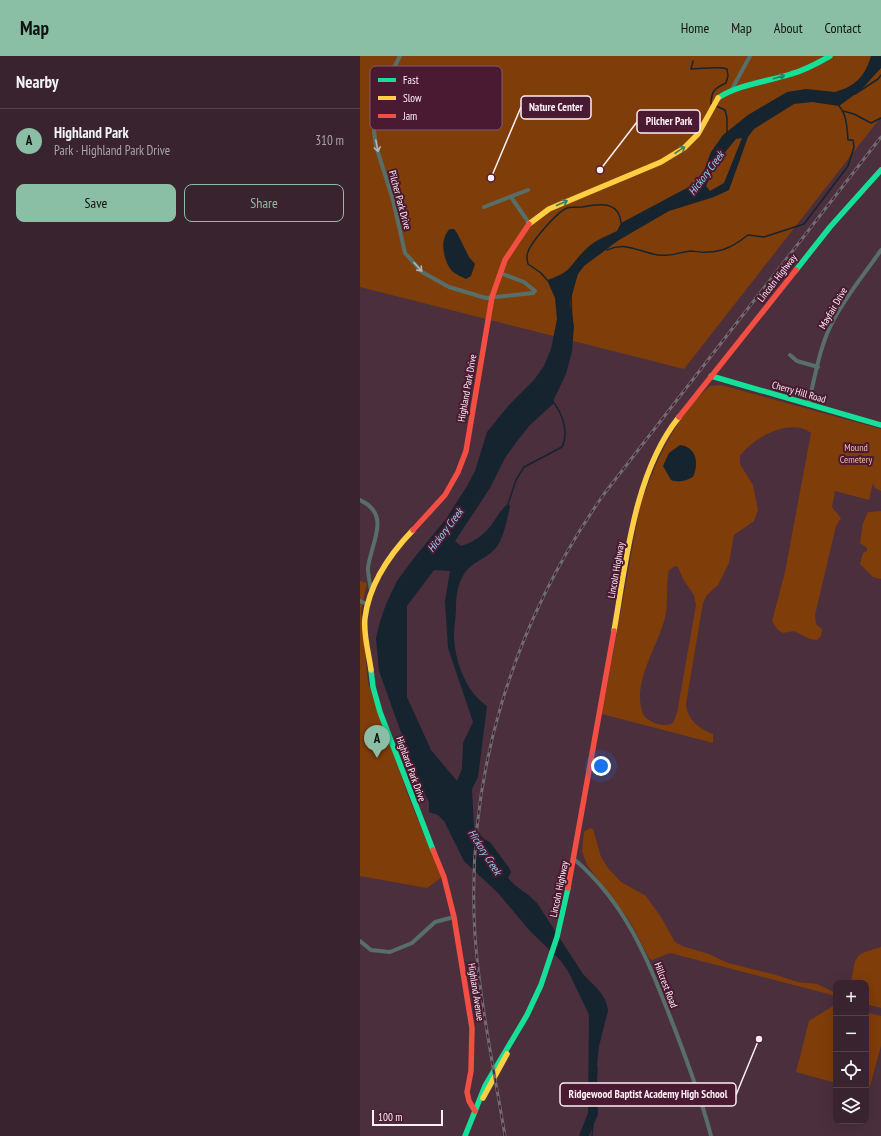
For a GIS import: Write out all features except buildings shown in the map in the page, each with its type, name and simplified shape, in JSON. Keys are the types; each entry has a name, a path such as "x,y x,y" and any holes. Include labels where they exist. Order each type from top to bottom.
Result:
{"street":[{"name":"Pilcher Park Drive","path":"395,66 400,56"},
{"path":"732,89 750,56"},
{"name":"Highland Park Drive","path":"444,877 412,800 375,694 365,619 371,590 399,544 444,495 458,472 466,450 492,298 500,273 515,242 529,223 549,209 661,162 684,148 698,134 718,98 732,89 792,74 815,65 830,56"},
{"name":"Pilcher Park Drive","path":"374,130 376,146 393,200 405,253 422,272 435,281 449,287 486,298 533,292 535,290 524,282 500,273"},
{"name":"Lincoln Highway","path":"465,1136 485,1086 512,1041 541,985 562,918 574,859 634,519 642,488 658,451 675,422 830,227 881,170"},
{"path":"484,207 528,190"},
{"path":"511,197 529,223"},
{"name":"Mayfair Drive","path":"808,404 831,325 850,294 881,250"},
{"path":"790,356 797,361 818,367"},
{"name":"Cherry Hill Road","path":"711,376 881,425"},
{"path":"360,500 376,512 378,520 368,569 371,590"},
{"path":"360,601 367,604"},
{"name":"Hillcrest Road","path":"574,859 593,875 619,908 635,934 650,964 702,1102 712,1136"},
{"name":"Highland Avenue","path":"444,877 454,917 472,1028 471,1071 467,1092 469,1101 475,1110"},
{"path":"360,941 371,950 390,952 412,943 436,922 454,917"}],"green space":[{"path":"360,56 881,56 881,117 684,369 360,287"},
{"name":"Mound Cemetery","path":"721,385 881,429 881,491 875,488 873,483 869,500 835,491 832,507 841,518 836,526 815,615 816,624 822,629 821,636 817,640 810,639 794,631 783,633 778,630 772,621 785,572 811,433 793,427 783,428 763,437 746,449 740,456 740,464 753,485 758,510 754,521 734,535 729,563 718,585 707,595 703,603 686,704 689,715 695,723 699,727 713,734 713,743 602,714 640,506 652,474 676,426 686,412 710,386","holes":["675,566 678,567 683,579 694,595 696,605 677,713 673,723 662,725 654,723 644,716 640,704 640,691 647,664 663,625 666,613 669,570"]},
{"path":"881,511 881,579 873,577 860,564 863,553 867,551 867,548 860,543 863,523 868,512"},
{"path":"360,581 367,583 361,611 368,683 410,801 442,877 427,888 360,876"},
{"path":"590,828 593,829 601,857 608,868 621,882 646,896 661,917 675,942 682,946 709,954 728,963 798,982 817,984 833,992 833,995 670,953 652,960 649,958 629,920 587,865 582,851 584,832"},
{"path":"881,947 881,1008 869,1005 869,980 852,980 855,961 865,952"},
{"path":"833,1006 833,1082 796,1072 809,1021"},
{"path":"869,1013 881,1016 881,1046 870,1086"}],"water":[{"path":"871,56 881,56 881,68 861,90 839,106 812,102 794,104 754,129 748,137 729,190 714,197 669,211 619,240 584,266 578,274 570,302 574,326 572,351 566,374 554,399 554,403 529,426 515,444 505,458 490,488 455,541 461,546 482,535 501,511 508,504 510,506 505,529 498,545 495,549 467,570 458,587 454,634 456,654 462,674 467,683 479,700 487,706 478,777 472,789 474,827 484,839 490,842 509,868 511,872 508,878 537,903 583,974 599,991 607,1005 608,1011 599,1046 596,1076 598,1114 589,1136 579,1136 588,1113 589,1015 569,973 561,961 530,931 498,893 464,861 444,821 438,815 429,812 429,802 420,785 379,671 376,638 379,625 386,604 397,581 446,519 467,486 475,471 487,432 508,406 534,380 544,366 551,349 557,319 555,298 547,280 566,271 590,245 597,240 617,231 621,223 700,181 711,152 723,135 748,115 787,92 806,89 835,92 849,87 863,75","holes":["742,138 724,183 710,191 706,186 717,162 736,139","434,570 450,571 445,601 448,648 473,722 463,743 462,769 457,781 431,750 407,697 407,606"]},
{"path":"450,229 454,229 457,233 469,257 475,264 471,276 466,279 452,271 446,261 443,244 444,238"},
{"path":"680,445 686,446 693,453 696,462 695,472 693,477 685,480 671,480 663,466 669,453"}],"waterway":[{"path":"693,61 691,69 727,69 728,76 726,83 714,90 711,104"},
{"name":"Hickory Creek","path":"855,94 878,79 881,75"},
{"path":"716,106 725,110 727,118 727,132"},
{"path":"607,250 627,247 651,254 662,255 671,255 691,251 713,252 729,247 748,235 764,237 804,224 848,166 854,147 853,140 848,140 845,118 839,106"},
{"path":"843,111 854,114 871,123 881,118"},
{"path":"547,280 541,273 528,264 527,255 530,247 557,215 570,207 607,205 616,210 621,223"},
{"name":"Hickory Creek","path":"571,294 572,324"},
{"path":"508,504 516,480 524,467 562,447 565,436 564,424 554,403"},
{"name":"Hickory Creek","path":"596,1087 597,1067"},
{"name":"Hickory Creek","path":"592,1136 593,1125"}],"railway":[{"path":"505,1136 477,961 474,876 478,817 487,760 502,703 521,649 544,595 572,544 604,494 881,137"}],"traffic: fast":[{"path":"718,98 735,89 782,77 801,70 830,56"},
{"path":"796,270 830,227 881,170"},
{"path":"711,376 881,425"},
{"path":"371,670 373,687 380,712 433,850"},
{"path":"465,1136 485,1086 527,1015 541,985 557,937 568,888"}],"traffic: slow":[{"path":"529,224 549,209 661,162 684,148 698,134 718,98"},
{"path":"614,631 628,548 642,491 652,464 664,439 679,417"},
{"path":"371,670 365,631 367,605 382,570 396,549 413,530"},
{"path":"483,1098 507,1054"}],"traffic: jam":[{"path":"413,530 445,495 458,472 466,451 492,297 505,260 529,224"},
{"path":"679,417 796,270"},
{"path":"568,888 614,631"},
{"path":"433,850 444,877 454,917 472,1028 471,1071 467,1092 469,1101 475,1111"}],"place":[{"name":"Pilcher Park","path":"600,170"},
{"name":"Nature Center","path":"491,178"},
{"name":"Highland Park","path":"377,758"},
{"name":"Ridgewood Baptist Academy High School","path":"759,1039"}]}
